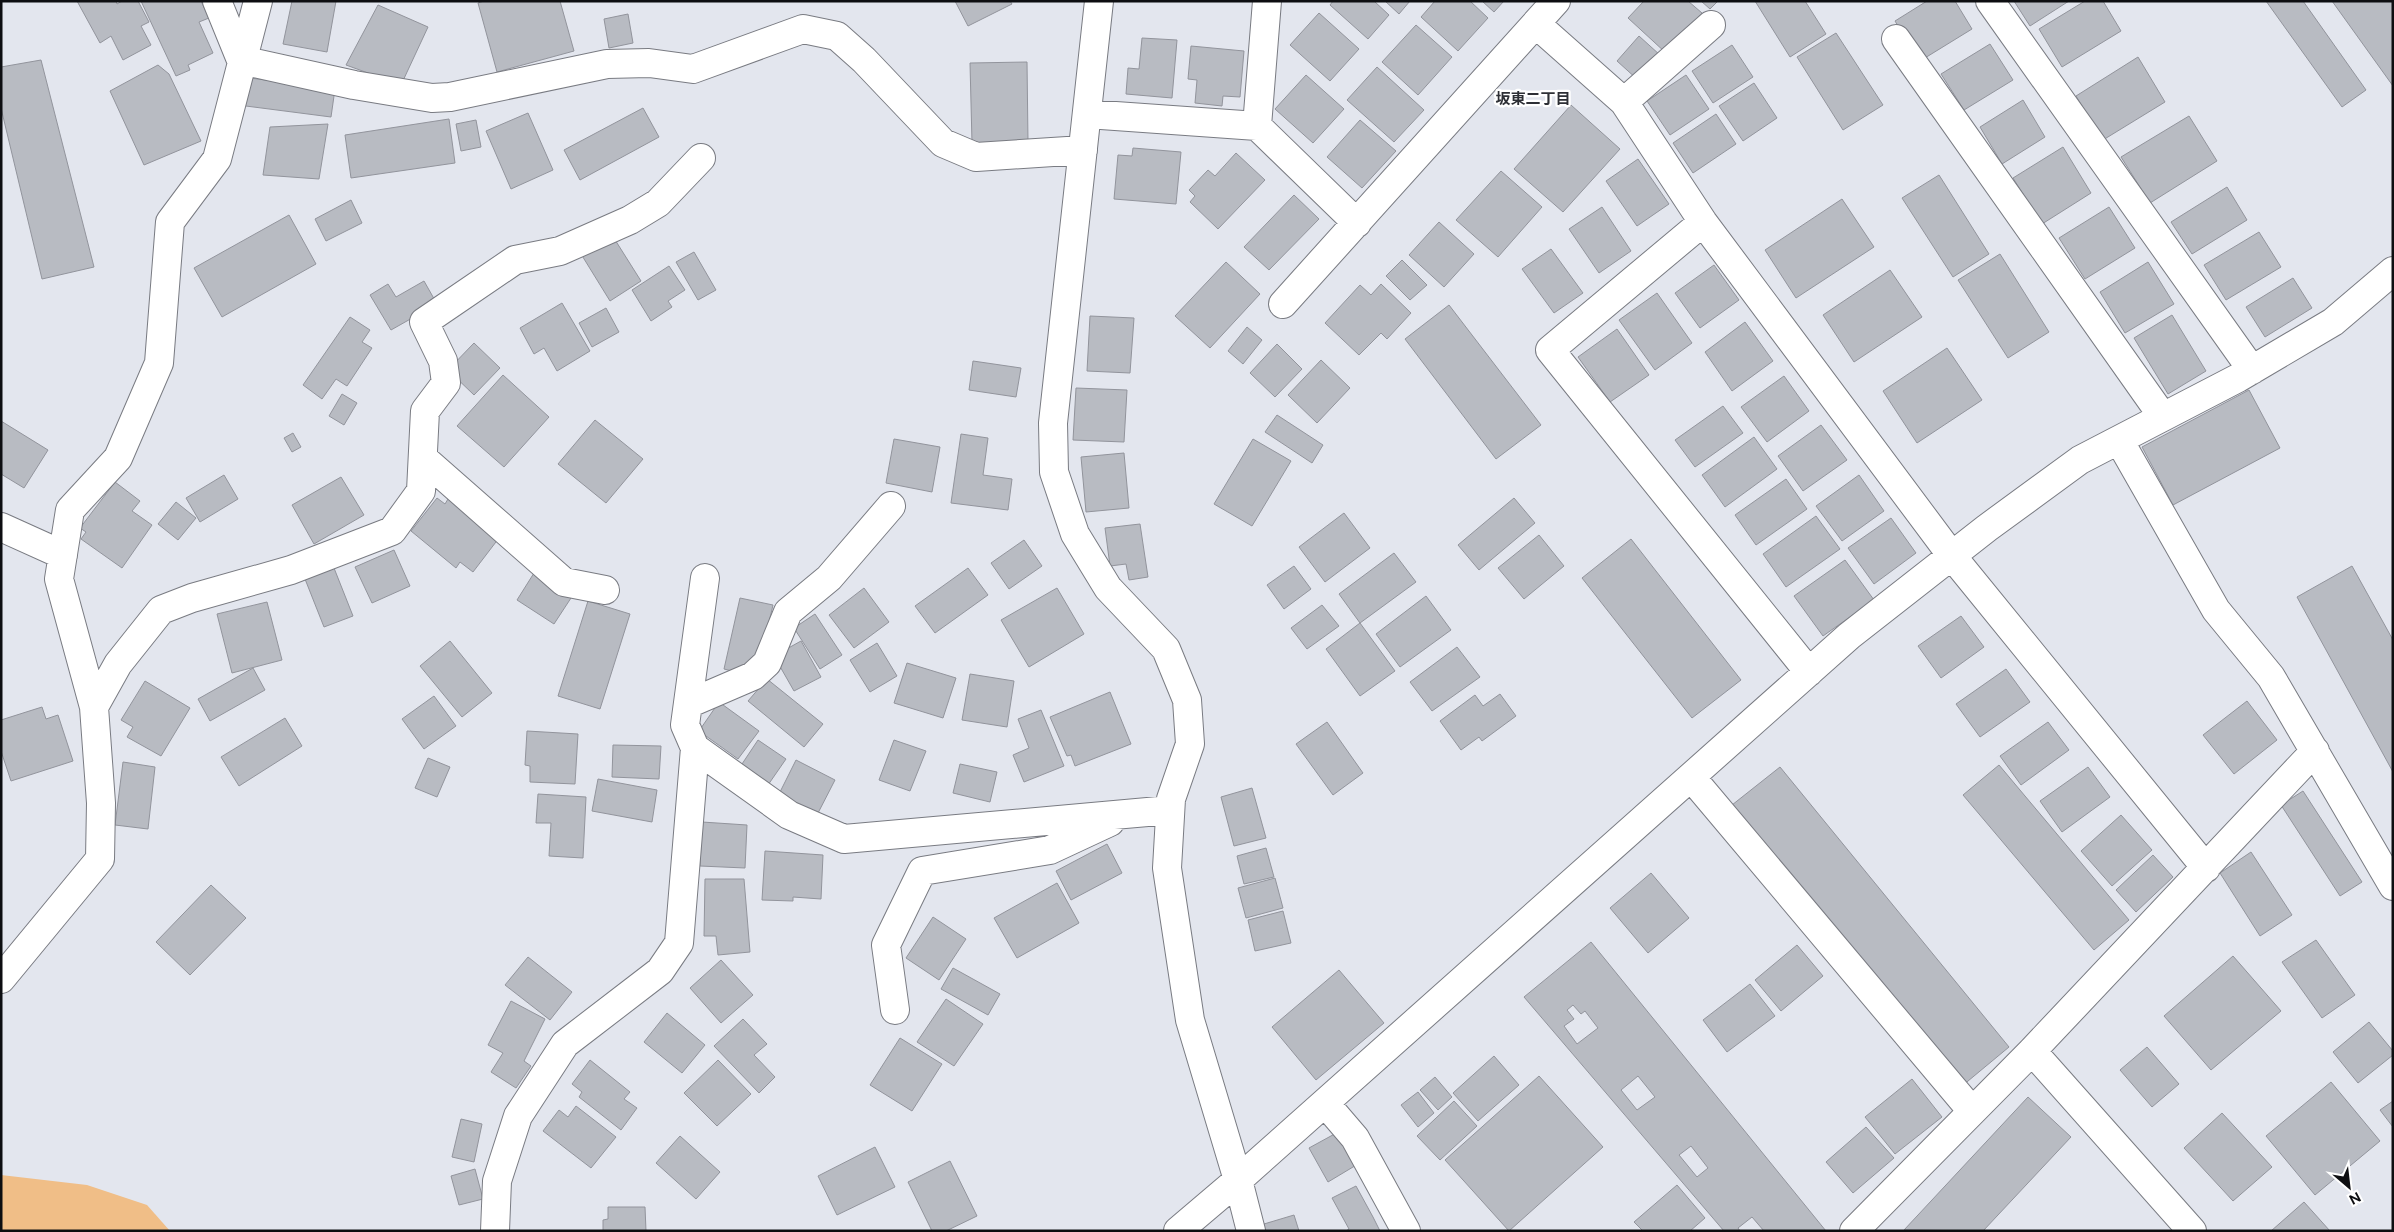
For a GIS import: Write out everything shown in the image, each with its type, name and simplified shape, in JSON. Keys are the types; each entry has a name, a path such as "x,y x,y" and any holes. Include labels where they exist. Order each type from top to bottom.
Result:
{"street":[{"path":"217,1 241,60"},
{"path":"1,979 100,858 101,803 94,707 59,579 70,510 118,458 159,363 170,222 216,159 258,1"},
{"path":"1099,1 1053,423 1054,472 1075,534 1108,588 1166,649 1187,700 1190,744 1171,799 1168,868 1190,1020 1238,1180 1251,1231"},
{"path":"1257,126 1267,1"},
{"path":"1283,304 1556,1"},
{"path":"1990,1 2252,370"},
{"path":"1536,24 1624,102 1703,222 1952,556 2206,868"},
{"path":"1624,102 1711,25"},
{"path":"241,60 354,85 432,98 450,97 607,64 649,63 693,69 803,30 838,36 864,60 943,144 976,157 1083,150"},
{"path":"1896,39 2163,417"},
{"path":"1088,114 1257,126 1357,223"},
{"path":"94,707 118,664 160,610 192,598 291,570 392,531 421,491 425,411 446,383 443,361 424,322 515,260 560,251 630,220 658,203 701,158"},
{"path":"1703,222 1550,350 1809,672"},
{"path":"1178,1231 1325,1103 1849,636 2080,460 2252,370 2333,322 2393,272"},
{"path":"2119,440 2216,610 2271,677 2393,886"},
{"path":"423,458 564,582 605,590"},
{"path":"688,704 753,676 767,663 788,612 829,578 891,506"},
{"path":"1,527 63,555"},
{"path":"496,1231 497,1181 518,1116 565,1044 660,971 679,943 695,748 685,725 705,578"},
{"path":"695,748 789,815 844,839 1170,810"},
{"path":"1854,1231 2032,1051 2314,751"},
{"path":"1691,778 1972,1112"},
{"path":"895,1010 886,946 922,871 1050,850 1127,814"},
{"path":"2032,1051 2192,1231"},
{"path":"1325,1103 1354,1138 1406,1231"}],"shaded area":[{"path":"1,1175 87,1185 147,1205 170,1231 1,1231"}],"building":[{"path":"77,1 116,1 117,4 122,1 138,1 149,22 141,26 151,45 123,60 111,36 100,43"},
{"path":"141,1 201,1 209,18 199,22 213,53 188,65 190,70 176,76"},
{"path":"292,1 336,1 327,52 283,44"},
{"path":"484,1 560,1 574,51 497,72 478,3"},
{"path":"955,1 1010,1 1012,4 968,26"},
{"path":"1333,1 1374,1 1389,15 1368,39 1330,5"},
{"path":"1385,1 1410,1 1399,14"},
{"path":"1435,1 1470,1 1488,18 1458,51 1421,17"},
{"path":"1482,1 1504,1 1494,12"},
{"path":"1644,1 1688,1 1702,13 1666,53 1628,18"},
{"path":"1701,1 1718,1 1710,9"},
{"path":"1755,1 1805,1 1826,34 1790,57"},
{"path":"1927,1 1955,1 1972,29 1920,61 1895,21"},
{"path":"2014,1 2069,1 2030,26"},
{"path":"2085,1 2103,1 2121,31 2062,67 2039,29"},
{"path":"2266,1 2303,1 2366,90 2342,107"},
{"path":"2332,1 2393,1 2393,86"},
{"path":"378,5 428,27 401,85 346,65"},
{"path":"1319,13 1359,49 1330,81 1290,45"},
{"path":"628,14 633,43 609,48 604,19"},
{"path":"1416,25 1452,57 1418,95 1382,62"},
{"path":"1836,33 1883,105 1843,130 1797,57"},
{"path":"1639,36 1660,55 1638,80 1617,61"},
{"path":"1142,38 1177,40 1172,98 1126,94 1128,68 1139,69"},
{"path":"1990,44 2013,80 1964,110 1941,74"},
{"path":"1732,45 1753,77 1713,103 1692,71"},
{"path":"1191,46 1244,51 1240,97 1223,96 1222,106 1195,103 1197,80 1188,79"},
{"path":"2138,57 2165,102 2103,140 2076,96"},
{"path":"41,60 94,267 42,279 1,108 1,67"},
{"path":"1027,62 1028,142 972,143 970,63"},
{"path":"158,65 169,74 201,141 144,165 110,91"},
{"path":"1377,67 1424,110 1394,142 1347,100"},
{"path":"1306,75 1344,109 1313,143 1275,109"},
{"path":"1686,75 1709,109 1670,135 1647,101"},
{"path":"242,77 335,89 331,117 238,105"},
{"path":"1754,83 1777,118 1743,141 1719,106"},
{"path":"2023,100 2045,137 2002,164 1980,127"},
{"path":"1571,105 1620,149 1563,212 1514,169"},
{"path":"643,108 659,137 580,180 564,150"},
{"path":"528,113 553,170 511,189 486,131"},
{"path":"1716,114 1736,144 1693,173 1673,143"},
{"path":"2189,116 2217,161 2150,203 2121,157"},
{"path":"449,119 455,163 351,178 345,135"},
{"path":"476,120 481,147 461,151 456,124"},
{"path":"1360,120 1396,151 1362,188 1327,157"},
{"path":"328,124 319,179 263,175 270,127"},
{"path":"2063,147 2091,193 2042,224 2013,178"},
{"path":"1133,148 1181,152 1176,204 1114,199 1118,155 1132,156"},
{"path":"1236,153 1265,180 1218,229 1190,202 1195,196 1189,190 1208,170 1215,176"},
{"path":"1638,159 1669,204 1637,226 1606,181"},
{"path":"1501,171 1542,207 1498,257 1456,220"},
{"path":"1939,175 1989,254 1953,277 1902,198"},
{"path":"2227,187 2247,220 2192,254 2171,222"},
{"path":"1294,195 1319,219 1269,270 1244,247"},
{"path":"1842,199 1874,247 1796,298 1765,250"},
{"path":"351,200 362,223 326,241 315,219"},
{"path":"1602,207 1631,251 1599,273 1569,229"},
{"path":"2109,207 2135,248 2085,279 2059,238"},
{"path":"289,215 316,264 222,317 194,268"},
{"path":"1439,222 1474,254 1444,287 1409,255"},
{"path":"2259,232 2281,267 2226,300 2204,265"},
{"path":"612,235 641,281 610,301 581,254"},
{"path":"1551,249 1583,293 1554,313 1522,269"},
{"path":"694,252 716,290 698,300 676,262"},
{"path":"2000,254 2049,332 2008,358 1958,280"},
{"path":"1402,260 1427,285 1410,300 1386,276"},
{"path":"1226,262 1260,294 1210,348 1175,316"},
{"path":"2148,262 2174,304 2125,333 2100,292"},
{"path":"1714,265 1739,300 1700,328 1675,293"},
{"path":"669,266 685,290 668,301 672,307 651,321 632,290"},
{"path":"1890,270 1922,317 1854,362 1823,315"},
{"path":"2293,278 2312,308 2265,337 2246,307"},
{"path":"424,281 437,304 391,330 370,295 388,284 396,297"},
{"path":"1381,284 1411,313 1387,339 1381,333 1359,355 1325,323 1360,285 1371,295"},
{"path":"1657,293 1692,343 1655,370 1619,320"},
{"path":"562,303 590,351 557,371 544,348 534,354 520,328"},
{"path":"1449,305 1541,425 1496,459 1405,339"},
{"path":"606,308 619,332 592,347 579,323"},
{"path":"2172,315 2206,371 2168,394 2134,338"},
{"path":"1090,316 1134,318 1130,373 1087,371"},
{"path":"350,317 370,330 362,342 372,348 347,386 336,379 322,399 303,385"},
{"path":"1745,322 1773,361 1732,391 1705,352"},
{"path":"1247,327 1262,340 1243,364 1228,351"},
{"path":"1617,329 1649,375 1610,402 1578,357"},
{"path":"474,343 500,368 474,395 448,370"},
{"path":"1277,344 1302,369 1275,397 1250,373"},
{"path":"1947,348 1982,400 1917,443 1883,391"},
{"path":"1321,360 1350,388 1317,423 1288,395"},
{"path":"973,361 1021,368 1016,397 969,390"},
{"path":"503,375 549,417 504,467 457,426"},
{"path":"1784,376 1809,411 1767,442 1741,407"},
{"path":"1076,388 1127,390 1124,442 1073,440"},
{"path":"2249,390 2280,448 2173,505 2142,447"},
{"path":"342,394 357,403 344,425 329,416"},
{"path":"1723,406 1743,433 1695,467 1675,440"},
{"path":"1277,415 1323,445 1312,463 1265,432"},
{"path":"595,420 643,459 606,503 558,464"},
{"path":"1,421 48,450 24,488 1,474"},
{"path":"1821,425 1847,460 1803,491 1778,456"},
{"path":"293,433 301,447 292,452 284,438"},
{"path":"961,434 988,438 983,475 1012,479 1008,510 951,503"},
{"path":"1754,437 1777,469 1725,507 1702,475"},
{"path":"894,439 940,447 932,492 886,483"},
{"path":"1253,439 1291,461 1252,526 1214,504"},
{"path":"1124,453 1129,508 1086,512 1081,457"},
{"path":"224,475 238,499 200,522 186,498"},
{"path":"1859,475 1884,511 1842,541 1816,506"},
{"path":"341,477 364,515 314,544 292,505"},
{"path":"1786,479 1807,509 1756,545 1735,515"},
{"path":"115,482 140,501 132,511 152,525 122,568 81,539 86,532 80,528"},
{"path":"437,498 445,504 448,499 499,538 473,572 460,562 456,568 411,531"},
{"path":"1514,498 1535,523 1479,570 1458,545"},
{"path":"176,502 196,518 178,540 158,524"},
{"path":"1344,513 1370,548 1325,582 1299,547"},
{"path":"1816,516 1840,549 1786,587 1763,554"},
{"path":"1891,518 1916,553 1874,584 1848,548"},
{"path":"1140,524 1148,577 1129,580 1126,564 1110,566 1105,528"},
{"path":"1539,535 1564,566 1524,599 1498,568"},
{"path":"1631,539 1741,680 1692,718 1582,578"},
{"path":"1024,540 1042,566 1009,589 991,563"},
{"path":"394,550 410,586 372,603 355,567"},
{"path":"1394,553 1416,582 1360,623 1339,594"},
{"path":"1845,560 1874,600 1823,636 1794,596"},
{"path":"1294,566 1311,589 1284,609 1267,585"},
{"path":"2352,566 2393,640 2393,772 2297,597"},
{"path":"334,568 353,616 324,627 305,579"},
{"path":"968,568 988,595 935,633 915,606"},
{"path":"534,573 571,598 554,624 517,600"},
{"path":"864,588 889,622 854,648 829,615"},
{"path":"1057,588 1084,634 1029,667 1001,620"},
{"path":"1426,596 1451,630 1400,667 1376,634"},
{"path":"740,598 773,605 760,660 744,674 724,669"},
{"path":"588,601 630,614 600,709 558,696"},
{"path":"267,602 282,660 232,673 217,614"},
{"path":"1322,605 1339,626 1307,649 1291,628"},
{"path":"815,614 842,655 820,669 794,628"},
{"path":"1961,616 1984,647 1941,678 1918,646"},
{"path":"1360,623 1395,671 1360,696 1326,649"},
{"path":"450,641 492,693 462,717 420,666"},
{"path":"801,641 821,677 794,691 774,656"},
{"path":"877,643 897,676 870,692 850,660"},
{"path":"1457,647 1480,677 1432,711 1410,682"},
{"path":"907,663 956,678 943,718 894,703"},
{"path":"253,668 265,690 210,721 198,699"},
{"path":"2006,669 2030,702 1980,737 1956,704"},
{"path":"970,674 1014,681 1007,727 962,720"},
{"path":"767,679 823,724 804,747 748,701"},
{"path":"145,681 190,708 161,756 127,737 133,727 121,720"},
{"path":"1110,692 1131,744 1075,766 1071,755 1067,756 1050,717"},
{"path":"1500,694 1516,716 1482,741 1479,737 1461,750 1440,721 1475,695 1483,706"},
{"path":"434,696 456,726 424,749 402,719"},
{"path":"2247,701 2277,740 2234,774 2203,735"},
{"path":"719,702 759,731 738,759 699,731"},
{"path":"42,707 46,719 58,715 73,761 11,781 1,751 1,720"},
{"path":"1041,710 1064,766 1024,782 1013,755 1029,748 1018,719"},
{"path":"285,718 302,746 239,786 221,757"},
{"path":"1327,722 1363,773 1333,795 1296,744"},
{"path":"2048,722 2069,750 2021,785 2000,756"},
{"path":"527,731 578,734 575,784 530,782 530,766 525,765"},
{"path":"758,740 786,759 768,785 740,767"},
{"path":"894,740 926,751 910,791 879,780"},
{"path":"613,745 661,746 659,779 612,777"},
{"path":"428,758 450,767 437,797 415,788"},
{"path":"796,760 835,780 817,815 778,796"},
{"path":"123,762 155,767 148,829 115,825"},
{"path":"960,764 997,772 990,802 953,793"},
{"path":"1999,765 2129,920 2094,950 1963,795"},
{"path":"1780,767 2009,1047 1962,1086 1732,805"},
{"path":"2088,767 2110,797 2062,832 2040,801"},
{"path":"598,779 657,790 652,822 592,811"},
{"path":"1252,788 1266,838 1234,846 1221,797"},
{"path":"2303,791 2362,882 2340,896 2281,805"},
{"path":"538,794 586,797 583,858 549,856 551,823 536,823"},
{"path":"2121,815 2152,850 2112,886 2081,851"},
{"path":"702,822 747,825 745,868 700,866"},
{"path":"1107,844 1122,873 1071,900 1056,871"},
{"path":"1266,848 1274,877 1244,884 1237,856"},
{"path":"765,851 823,855 821,899 793,897 793,901 762,900"},
{"path":"2251,852 2292,915 2260,936 2220,873"},
{"path":"2153,855 2173,877 2136,912 2116,890"},
{"path":"1651,873 1689,918 1648,953 1610,908"},
{"path":"1275,878 1283,908 1246,918 1238,888"},
{"path":"705,879 744,879 750,952 718,955 716,936 704,936"},
{"path":"1057,883 1079,923 1017,958 994,918"},
{"path":"211,885 246,918 190,975 156,942"},
{"path":"1283,911 1291,943 1255,951 1248,920"},
{"path":"933,917 966,939 939,980 906,958"},
{"path":"2316,940 2355,995 2322,1018 2282,962"},
{"path":"1591,942 1826,1231 1764,1231 1752,1217 1738,1228 1740,1231 1724,1231 1524,997","holes":["1573,1005 1581,1014 1585,1011 1598,1028 1577,1044 1564,1026 1574,1019 1567,1010","1638,1076 1655,1097 1637,1110 1621,1090","1691,1146 1708,1168 1697,1177 1679,1155"]},
{"path":"1797,945 1823,976 1781,1011 1755,980"},
{"path":"2233,956 2281,1011 2211,1070 2164,1016"},
{"path":"528,957 572,992 550,1020 505,985"},
{"path":"721,960 753,995 721,1023 690,988"},
{"path":"953,968 1000,994 988,1015 941,989"},
{"path":"1339,970 1384,1023 1316,1080 1272,1027"},
{"path":"1750,984 1775,1016 1727,1052 1703,1020"},
{"path":"946,999 983,1024 954,1066 917,1042"},
{"path":"511,1001 545,1019 524,1061 531,1066 516,1088 491,1072 503,1053 488,1045"},
{"path":"667,1013 705,1045 682,1073 644,1042"},
{"path":"743,1019 767,1044 754,1055 775,1077 759,1093 714,1046"},
{"path":"2369,1022 2393,1051 2393,1055 2358,1083 2333,1052"},
{"path":"900,1038 942,1064 912,1111 870,1085"},
{"path":"2147,1047 2179,1084 2152,1107 2120,1070"},
{"path":"1494,1056 1519,1085 1478,1121 1453,1093"},
{"path":"590,1060 630,1092 624,1099 637,1108 621,1130 579,1097 582,1092 572,1084"},
{"path":"718,1060 751,1094 717,1126 684,1093"},
{"path":"1539,1076 1603,1147 1509,1231 1445,1160"},
{"path":"1435,1077 1452,1097 1438,1110 1420,1090"},
{"path":"1912,1079 1942,1117 1895,1154 1865,1117"},
{"path":"2331,1082 2380,1141 2315,1195 2266,1136"},
{"path":"1418,1092 1434,1113 1418,1127 1401,1105"},
{"path":"2028,1097 2071,1137 1983,1231 1904,1230"},
{"path":"1454,1101 1477,1126 1440,1160 1417,1136"},
{"path":"2393,1101 2393,1127 2380,1110"},
{"path":"576,1106 616,1137 591,1168 543,1131 559,1110 568,1117"},
{"path":"2222,1113 2272,1167 2233,1201 2184,1148"},
{"path":"461,1119 482,1124 474,1162 452,1157"},
{"path":"1866,1127 1894,1158 1853,1193 1826,1162"},
{"path":"1340,1131 1358,1164 1328,1182 1309,1148"},
{"path":"680,1136 720,1172 696,1199 656,1163"},
{"path":"875,1147 895,1187 837,1215 818,1176"},
{"path":"950,1161 977,1216 946,1231 932,1231 908,1182"},
{"path":"475,1169 483,1199 459,1205 451,1176"},
{"path":"1677,1185 1705,1218 1690,1231 1643,1231 1634,1222"},
{"path":"1356,1186 1380,1231 1346,1231 1349,1229 1332,1198"},
{"path":"2304,1202 2330,1231 2271,1231"},
{"path":"608,1207 645,1207 646,1231 603,1231 603,1220 608,1219"},
{"path":"1294,1215 1299,1231 1265,1231 1264,1224"}],"district":[{"name":"坂東二丁目","path":"1533,99"}]}
